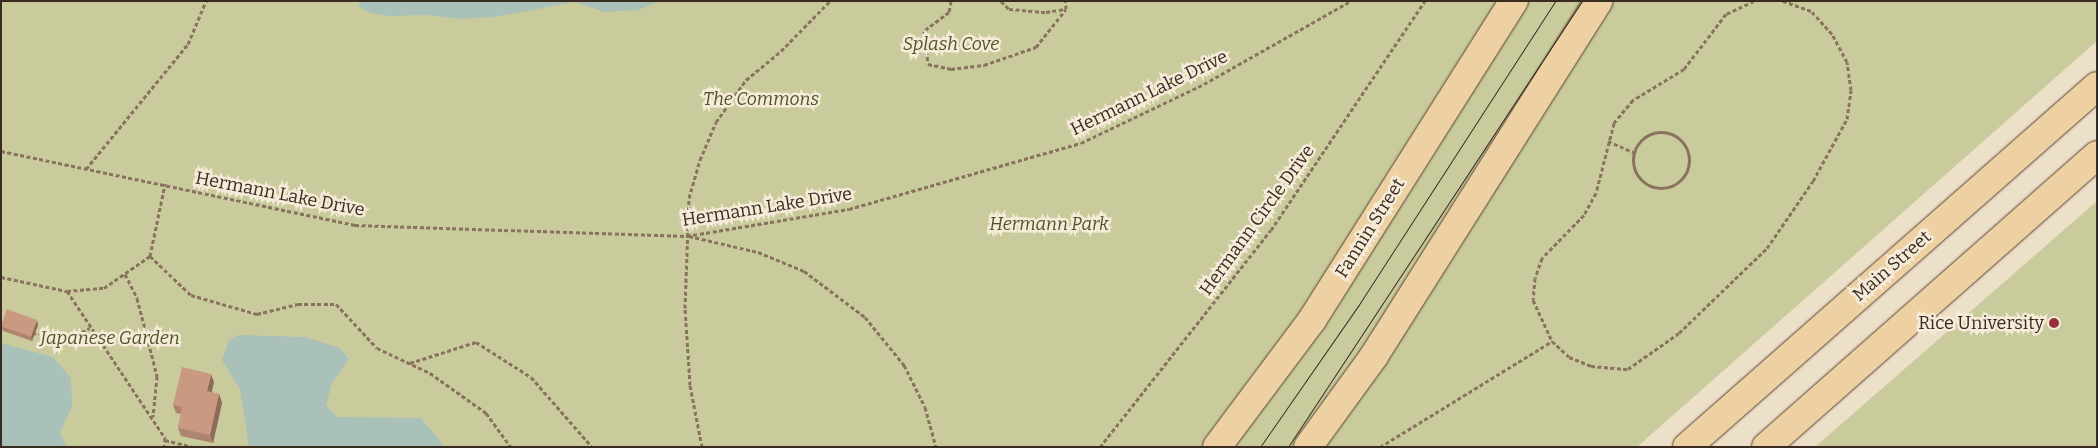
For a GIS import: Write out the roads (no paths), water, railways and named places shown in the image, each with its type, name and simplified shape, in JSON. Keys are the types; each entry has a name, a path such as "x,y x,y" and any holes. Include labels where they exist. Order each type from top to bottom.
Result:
{"main road":[{"name":"Fannin Street","path":"1217,447 1312,320 1514,1"},
{"path":"1308,447 1374,356 1598,1"},
{"name":"Main Street","path":"1687,447 2097,86"},
{"path":"1766,447 2097,155"}],"water":[{"path":"361,1 659,1 639,10 605,12 575,2 494,17 461,19 427,15 389,16 370,13 358,6"},
{"path":"238,335 305,337 340,348 349,359 332,383 326,405 337,417 421,418 445,447 249,447 240,389 222,360 229,340"},
{"path":"1,343 53,357 71,378 72,406 60,433 67,447 1,447"}],"tram line":[{"path":"1260,447 1358,306 1555,1"},
{"path":"1288,447 1582,1"}],"place":[{"name":"Rice University","path":"2054,323"}],"park label":[{"name":"Splash Cove","path":"951,44"},
{"name":"The Commons","path":"761,99"},
{"name":"Hermann Park","path":"1049,224"},
{"name":"Japanese Garden","path":"110,338"}]}
